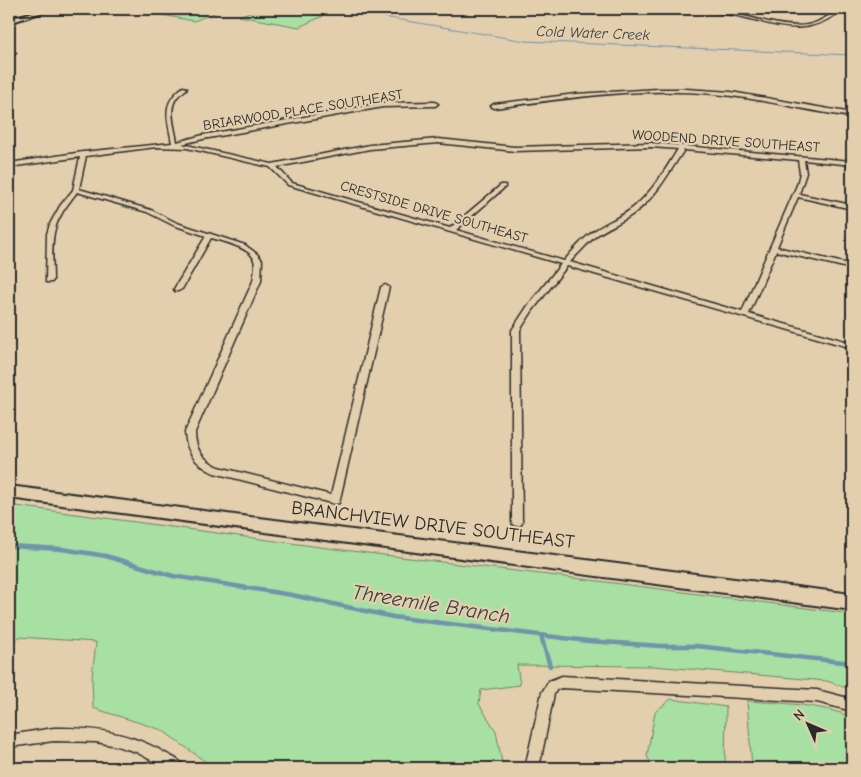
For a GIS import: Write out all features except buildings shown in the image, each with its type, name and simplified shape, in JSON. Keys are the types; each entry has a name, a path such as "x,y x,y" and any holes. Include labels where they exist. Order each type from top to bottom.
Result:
{"main road":[{"path":"10,20 49,9"},
{"name":"BRANCHVIEW DRIVE SOUTHEAST","path":"9,492 852,602"}],"street":[{"path":"702,9 737,14 784,26 799,27 822,21 839,11 839,9"},
{"path":"844,9 852,10"},
{"path":"9,57 14,53"},
{"path":"175,144 168,116 170,106 178,92 185,88"},
{"path":"494,106 601,92 690,91 726,93 852,115"},
{"name":"BRIARWOOD PLACE SOUTHEAST","path":"175,144 203,137 375,107 435,104"},
{"name":"WOODEND DRIVE SOUTHEAST","path":"272,166 370,147 417,141 451,142 515,149 639,145 852,163"},
{"path":"9,166 83,154 175,144 272,166"},
{"path":"517,522 516,330 528,308 594,233 618,221 642,204 682,148"},
{"path":"49,280 51,229 63,206 76,190 83,154"},
{"path":"745,315 797,195 802,173 801,159"},
{"name":"CRESTSIDE DRIVE SOUTHEAST","path":"272,166 290,184 852,346"},
{"path":"451,230 503,186"},
{"path":"76,190 149,211 174,224 250,250 258,260 257,281 191,427 190,442 193,452 204,463 217,470 335,500 385,287"},
{"path":"797,195 852,207"},
{"path":"178,289 209,236"},
{"path":"774,248 852,267"},
{"path":"532,768 548,692 553,685 562,682 816,696 852,705"},
{"path":"9,741 39,734 65,732 110,738 144,749 178,768"}],"green space":[{"path":"177,9 224,9 194,21 162,15"},
{"path":"257,9 281,9 323,16 299,27 239,16"},
{"path":"9,505 335,549 852,614 852,690 827,681 654,666 517,665 520,685 481,690 479,704 496,731 503,768 214,768 162,730 93,708 92,677 96,642 18,637 9,650"},
{"path":"671,699 726,707 725,768 653,768 647,756 655,712"},
{"path":"747,701 814,707 852,717 852,768 752,768"}],"waterway":[{"name":"Cold Water Creek","path":"336,9 525,41 852,55"},
{"name":"Threemile Branch","path":"9,546 62,549 106,556 173,576 292,595 393,617 588,641 661,646 696,646 852,663"},
{"path":"541,636 550,666"}]}
